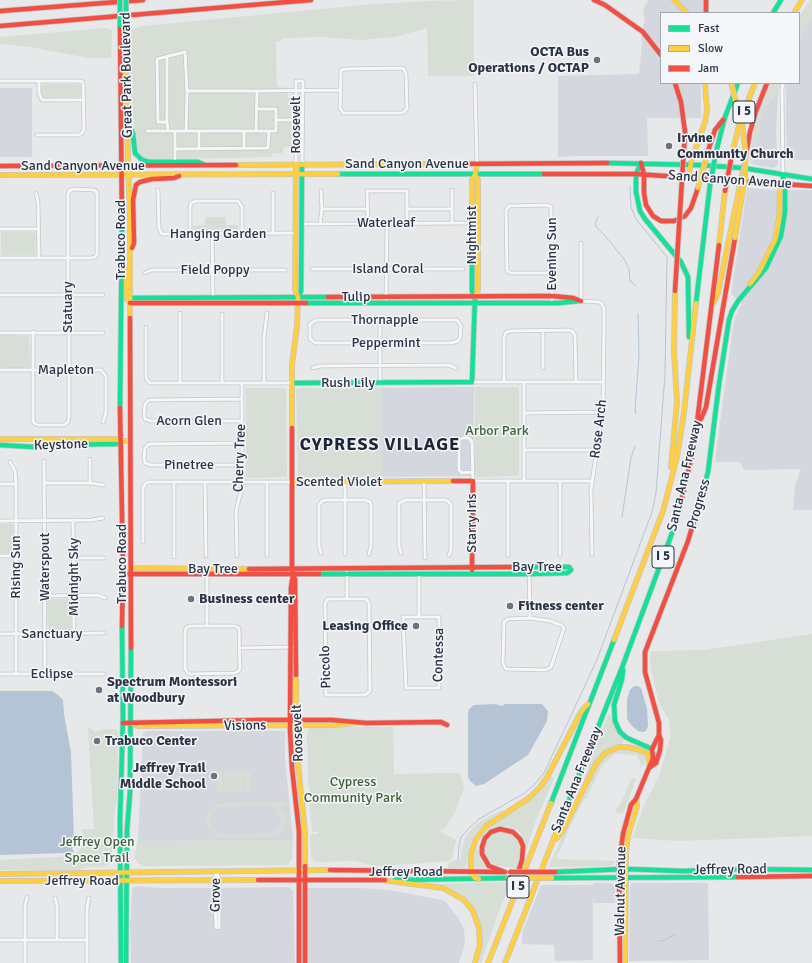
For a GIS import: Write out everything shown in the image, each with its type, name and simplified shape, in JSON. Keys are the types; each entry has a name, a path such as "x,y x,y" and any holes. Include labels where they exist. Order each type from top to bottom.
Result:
{"main road":[{"name":"Great Park Boulevard","path":"120,0 121,165"},
{"name":"Great Park Boulevard","path":"126,0 126,80 129,175"},
{"path":"0,11 143,0"},
{"path":"0,26 311,0"},
{"path":"594,0 620,14 637,26 652,42 660,54"},
{"path":"674,0 686,12"},
{"path":"706,0 706,12"},
{"path":"773,12 781,0"},
{"path":"795,12 802,0"},
{"path":"799,12 807,0"},
{"path":"668,491 677,402 674,345 675,291 685,132 681,102 675,84"},
{"path":"688,176 690,164 705,122 707,110 705,84"},
{"path":"697,428 706,407 744,188 745,154 742,123 731,84"},
{"name":"Santa Ana Freeway","path":"488,963 650,547 668,491 677,457 689,369 710,186 716,152 725,117 738,84"},
{"name":"Santa Ana Freeway","path":"505,963 623,665 678,517 697,428 725,191 740,122 755,84"},
{"path":"711,307 718,293 729,244 750,132 767,84"},
{"path":"641,164 644,174 644,193 646,205 653,216 661,221 674,221 685,216 691,208 698,188 715,130 725,117"},
{"path":"128,122 132,134 134,150 137,156 142,160 149,162 198,162 204,165"},
{"name":"Roosevelt","path":"296,164 301,224 301,291 298,300 297,326 292,365 291,579 297,753 305,833 305,963"},
{"name":"Roosevelt","path":"298,300 295,289 295,233 298,174 302,164"},
{"name":"Nightmist","path":"475,297 472,291 472,180 475,175 477,164"},
{"path":"641,164 636,174 637,200 642,214 681,262 688,276 690,294 689,369"},
{"name":"Sand Canyon Avenue","path":"0,166 690,164 743,168 783,176 812,179"},
{"name":"Trabuco Road","path":"121,165 120,441 123,568 123,723 120,820 121,963"},
{"path":"130,251 134,243 133,200 136,185 140,182 152,179 174,178 182,174"},
{"name":"Sand Canyon Avenue","path":"0,175 644,174 812,186"},
{"name":"Trabuco Road","path":"126,963 127,830 130,793 132,724 129,175"},
{"name":"Nightmist","path":"472,382 475,297 478,290 478,180 475,175"},
{"name":"Progress","path":"648,768 655,764 660,750 661,740 659,735 659,723 645,672 645,652 688,540 708,472 729,320 734,307 744,293 762,274 778,243 783,228 785,190 783,176"},
{"path":"121,262 125,269 126,296 130,301"},
{"name":"Tulip","path":"385,300 552,296 578,299 581,301"},
{"name":"Tulip","path":"130,301 385,300 552,303 581,301"},
{"name":"Rush Lily","path":"292,383 472,382"},
{"name":"Keystone","path":"0,439 116,439 120,441 130,441"},
{"name":"Keystone","path":"0,445 34,446 116,444 120,441"},
{"name":"Scented Violet","path":"292,482 472,481"},
{"name":"Starry Iris","path":"472,481 472,570"},
{"name":"Bay Tree","path":"123,568 207,568 292,572 347,574 419,574 472,570 569,567 571,570 567,573 529,574 472,570 419,568 347,568 292,572 123,574"},
{"name":"Roosevelt","path":"293,647 290,723 292,768 299,826 299,963"},
{"path":"623,665 622,680 614,705 615,721 620,732 627,738 652,749 659,735"},
{"path":"479,879 475,878 470,873 473,846 480,833 492,821 529,798 540,787 546,779 581,712 591,701"},
{"name":"Visions","path":"123,723 138,726 297,723 337,720 358,723 441,722 446,725"},
{"path":"551,845 562,832 596,764 605,753 619,747 628,746 647,754 649,759 648,768"},
{"name":"Walnut Avenue","path":"620,963 619,870 623,834 631,805 636,799 653,756 652,749"},
{"name":"Walnut Avenue","path":"625,963 625,869 628,836 637,806 636,799"},
{"path":"502,928 522,860 523,849 521,841 517,835 510,831 500,829 491,832 485,838 482,847 482,854 485,862 489,866 508,872"},
{"name":"Jeffrey Road","path":"0,874 299,870 470,873 625,869 718,871 745,869 812,870"},
{"path":"683,878 685,874 718,871"},
{"name":"Jeffrey Road","path":"0,881 382,880 812,876"},
{"path":"382,880 443,888 464,900 473,910 479,928 480,944 475,963"},
{"path":"299,948 305,948"},
{"path":"126,955 132,963"}],"street":[{"path":"167,122 158,122 157,59 185,52 187,91 186,131"},
{"path":"167,57 168,131"},
{"path":"343,69 404,69 406,74 406,110 402,113 343,113 340,108 340,90 340,74 341,70 343,69"},
{"path":"0,81 83,82 84,129 82,133 79,135 37,135"},
{"path":"39,81 38,94 42,100 84,100"},
{"name":"Roosevelt","path":"296,164 296,81 302,81 304,91 302,164"},
{"name":"Nightmist","path":"475,84 477,164"},
{"path":"783,84 783,176"},
{"path":"187,91 340,90"},
{"path":"256,131 257,91"},
{"path":"147,131 276,131 276,109 257,109"},
{"path":"276,120 296,120"},
{"path":"175,131 175,162"},
{"path":"199,131 199,148"},
{"path":"244,131 244,148"},
{"path":"175,149 268,148 269,131"},
{"name":"Statuary","path":"33,370 34,422 39,425 65,424 68,422 69,417 68,370 69,332 68,295 68,258 68,195 70,190 74,189 94,190 97,194 97,254 95,257 91,258 68,258"},
{"name":"Hanging Garden","path":"158,190 158,228 164,234 295,233"},
{"path":"452,190 452,223"},
{"path":"320,224 322,191"},
{"path":"368,224 367,191 407,191 407,223"},
{"path":"36,193 38,202 39,258"},
{"path":"273,193 273,233"},
{"path":"190,234 191,204 196,201 238,201 242,207 242,234"},
{"name":"Evening Sun","path":"552,273 511,273 507,271 507,207 512,205 546,205 550,206 552,210 552,273 552,303"},
{"path":"322,209 368,209"},
{"path":"407,209 452,209"},
{"path":"385,300 387,223"},
{"name":"Waterleaf","path":"301,224 472,223"},
{"path":"0,229 38,229"},
{"path":"212,234 212,300"},
{"path":"581,243 581,301"},
{"path":"0,258 68,258"},
{"name":"Island Coral","path":"312,269 463,268"},
{"name":"Field Poppy","path":"145,273 151,270 285,270"},
{"path":"0,295 103,295"},
{"name":"Tulip","path":"581,301 599,302 602,304"},
{"name":"Rose Arch","path":"592,554 592,481 602,412 604,309 602,304"},
{"path":"180,313 180,383"},
{"path":"264,383 264,338 267,313"},
{"path":"222,314 222,383"},
{"name":"Thornapple","path":"310,333 310,324 316,320 457,320 460,324 461,332"},
{"path":"380,321 380,383"},
{"name":"Rush Lily","path":"146,327 146,377 147,380 152,383 292,383"},
{"path":"504,382 504,338 506,332 569,330 574,332 576,338 576,382"},
{"path":"543,331 543,368"},
{"path":"33,332 33,370"},
{"path":"0,333 103,332"},
{"name":"Peppermint","path":"310,333 310,339 317,343 380,343 455,342 460,338 461,332"},
{"path":"313,368 320,366 448,365 456,368"},
{"name":"Mapleton","path":"0,370 101,370 106,376 106,413 103,422"},
{"name":"Rush Lily","path":"472,382 603,382"},
{"path":"524,382 524,481"},
{"name":"Cherry Tree","path":"237,556 236,511 242,482 242,383"},
{"name":"Acorn Glen","path":"242,399 149,400 145,404 144,411 144,418 150,421 242,421"},
{"path":"524,413 602,412"},
{"name":"Starry Iris","path":"472,472 462,473 459,470 459,441 462,438 469,438 472,442 472,472 472,481"},
{"name":"Pinetree","path":"242,443 149,444 145,448 144,454 144,461 151,465 242,465"},
{"path":"524,450 597,450"},
{"path":"90,459 90,483"},
{"name":"Waterspout","path":"44,461 45,674"},
{"name":"Rising Sun","path":"10,462 14,471 16,484 16,674"},
{"name":"Scented Violet","path":"472,481 592,481"},
{"path":"508,481 508,556"},
{"path":"560,481 560,555"},
{"name":"Scented Violet","path":"143,542 144,486 148,482 292,482"},
{"path":"174,482 174,557"},
{"path":"205,482 206,556"},
{"path":"267,482 267,556"},
{"path":"345,482 345,554"},
{"path":"424,482 425,558"},
{"path":"44,483 90,483 104,485"},
{"path":"0,484 16,484"},
{"path":"321,553 319,546 319,505 321,502 326,500 365,500 370,502 371,546 369,554"},
{"path":"401,553 398,546 399,503 406,500 445,500 450,503 451,550 449,555"},
{"path":"0,521 92,520 103,518"},
{"name":"Midnight Sky","path":"73,520 74,634"},
{"path":"0,556 16,556"},
{"path":"73,558 104,558"},
{"path":"207,568 207,626"},
{"path":"347,568 348,599"},
{"name":"Contessa","path":"419,568 419,617"},
{"path":"529,568 530,618"},
{"path":"45,596 97,595 105,598"},
{"name":"Piccolo","path":"328,599 348,599 366,599 369,603 370,691 365,695 326,695 325,603 328,599"},
{"name":"Contessa","path":"419,617 439,617 439,688 406,688 403,618 419,617"},
{"path":"530,618 550,621 561,625 564,628 551,667 546,670 506,669 503,664 504,622 508,619 530,618"},
{"path":"190,626 207,626 235,626 239,628 239,672 190,674 187,672 185,668 186,628 190,626"},
{"name":"Sanctuary","path":"0,634 104,633"},
{"path":"240,648 293,647"},
{"name":"Eclipse","path":"0,674 104,674"},
{"name":"Grove","path":"217,872 217,928"},
{"path":"25,963 25,906 27,897"},
{"path":"55,898 57,906 57,940"},
{"path":"87,963 87,908 89,898"},
{"path":"0,940 87,940"}],"shaded area":[{"path":"648,0 703,0 703,12 660,12 660,84 701,84 701,118 647,118 648,156 558,157 558,76 639,74 642,44 641,36 645,20 643,11"},
{"path":"812,16 812,160 787,160 786,84 800,84 800,39"},
{"path":"0,88 32,88 32,157 0,157"},
{"path":"774,95 778,95 776,134 778,164 774,168 752,164 759,134 761,111"},
{"path":"747,188 812,190 812,510 793,510 795,485 801,469 744,470 740,462 716,462 715,460 733,327 735,317 742,304 731,294"},
{"path":"474,387 474,476 382,477 382,388"},
{"name":"Jeffrey Trail Middle School","path":"146,731 285,731 285,758 293,840 138,841 143,734"},
{"path":"593,883 612,883 615,886 615,903 594,903 593,894 593,960 555,961 554,945 522,944 522,933 541,885 593,885"},
{"path":"633,883 708,883 709,960 629,961 630,886"},
{"path":"136,886 159,888 289,887 293,891 295,963 131,963 130,921 132,889"},
{"path":"359,888 390,890 446,902 464,929 465,943 459,963 308,963 308,889"}],"green space":[{"path":"474,0 474,76 428,76 427,28 395,37 361,40 321,37 282,38 281,41 276,41 277,87 288,88 288,97 291,99 291,147 283,147 283,153 273,153 272,157 147,160 137,155 131,93 128,30 143,26 374,4"},
{"path":"810,0 812,0 812,16 800,39 800,15"},
{"path":"106,28 112,30 111,58 89,58 30,47 0,44 0,37"},
{"path":"44,84 79,84 81,86 81,95 79,97 44,98 41,87"},
{"path":"768,84 780,84 778,95 773,95 761,111 759,134 752,164 749,162 748,157 751,154 751,145 759,108"},
{"path":"205,217 226,217 226,225 238,225 238,229 194,230 193,226 205,225"},
{"path":"1,232 34,232 36,235 35,255 1,255"},
{"path":"3,335 29,336 30,366 28,368 2,368 0,366 0,337"},
{"name":"Arbor Park","path":"517,387 519,389 519,474 517,476 477,477 475,473 475,388"},
{"path":"247,388 286,389 287,476 285,477 247,478 246,476"},
{"path":"300,388 382,388 382,477 299,477 296,390"},
{"path":"0,524 12,524 13,526 13,551 11,553 0,553"},
{"path":"49,599 71,600 71,629 68,631 51,631 48,629 47,601"},
{"path":"812,634 812,836 678,841 632,838 645,803 659,777 671,735 669,720 659,703 651,669 651,651 704,650"},
{"path":"608,714 611,716 625,739 622,744 615,745 606,750 583,785 582,784"},
{"name":"Jeffrey Open Space Trail","path":"88,727 95,732 105,729 116,729 118,731 117,798 111,863 106,866 87,867 81,870 0,870 0,860 74,856 83,845 82,829 94,829"},
{"name":"Cypress Community Park","path":"310,727 393,727 394,774 460,773 464,788 455,812 445,828 439,831 456,840 452,859 449,861 383,866 373,866 355,861 314,861 311,856 310,834 318,834 319,832 312,832 307,735"},
{"path":"629,749 644,755 644,767 643,763 638,773 641,764 637,755 615,754 602,766 586,799 584,799 574,818 556,859 615,861 614,863 610,866 548,867 578,804 583,798 585,789 603,757 614,750"},
{"path":"231,770 237,770 237,791 231,791"},
{"path":"217,771 223,771 223,791 217,791"},
{"path":"224,771 230,771 230,791 224,791"},
{"path":"238,771 244,771 244,791 238,791"},
{"path":"245,771 251,771 251,791 245,791"},
{"path":"551,776 554,778 535,823 526,851 523,838 515,829 506,826 488,831 486,829 527,802"},
{"path":"631,779 636,779 624,812 622,814 618,813 615,811 622,801"},
{"path":"285,802 285,806 279,807 285,816 285,825 281,832 273,837 221,838 213,834 207,826 206,821 207,814 211,808 217,804","holes":["268,806 276,809 281,818 279,828 272,833 221,834 214,830 210,823 212,812 221,807"]},
{"path":"501,810 504,810 485,823 476,833 470,844 467,864 464,868 448,867 448,864 455,860 460,861 465,838 472,828"},
{"path":"498,832 506,832 518,841 520,852 517,868 497,866 488,860 484,849 487,839"},
{"name":"Jeffrey Open Space Trail","path":"293,840 292,859 287,865 144,866 138,863 134,857 138,841"},
{"path":"475,848 479,849 480,858 487,867 474,867"},
{"path":"510,882 481,963 478,961 482,948 472,906 440,884"}],"water":[{"path":"634,686 641,688 647,709 648,726 646,731 643,732 638,731 627,719 627,699 630,690"},
{"path":"0,691 52,691 63,700 71,752 74,840 72,849 74,851 73,853 0,855"},
{"path":"495,704 503,706 504,704 542,704 548,711 547,721 528,755 484,784 476,786 468,777 468,713 469,709 474,705"}],"waterway":[{"path":"458,861 461,837 471,826 479,819 523,794 535,784 544,773 596,662 652,512 656,493 665,375 667,257 636,219 631,207 630,186"},
{"path":"598,217 595,224 597,228 624,259 629,269 630,281 636,286"},
{"path":"636,414 635,410 639,355 638,314"},
{"path":"622,517 631,458 635,446"},
{"path":"658,941 663,941 675,934"}],"traffic: fast":[{"path":"120,0 120,25"},
{"path":"126,0 126,24"},
{"path":"774,12 781,0"},
{"path":"716,152 725,117 738,84"},
{"path":"130,127 133,134 135,153 142,160 149,162 198,162 203,164"},
{"path":"710,185 716,152"},
{"path":"607,163 699,165 743,168 812,179"},
{"path":"641,163 636,174 636,192 640,211 681,262 688,277 689,337"},
{"path":"298,297 301,291 302,164"},
{"path":"338,174 544,174"},
{"path":"699,504 708,472 729,320 738,301 766,268 781,236 785,212 783,175"},
{"path":"696,303 710,185"},
{"path":"292,383 472,382 475,297 472,291 472,220"},
{"path":"120,408 122,222"},
{"path":"130,298 328,297"},
{"path":"306,303 559,303 578,301"},
{"path":"0,445 34,447 46,445 116,444 120,441"},
{"path":"561,820 623,665 678,517 682,498"},
{"path":"319,574 529,574 567,573 571,570 569,567 516,567"},
{"path":"121,963 120,820 123,717 122,626"},
{"path":"551,803 614,640"},
{"path":"126,963 127,830 130,793 131,648"},
{"path":"623,670 622,679 614,705 615,721 620,732 627,738 652,749"},
{"path":"555,872 625,869 683,871 745,869 812,870"},
{"path":"552,878 738,877"},
{"path":"395,880 508,878"}],"traffic: slow":[{"path":"674,0 686,12"},
{"path":"795,12 802,0"},
{"path":"126,24 130,318"},
{"path":"688,177 692,159 705,122 707,110 705,84"},
{"path":"731,84 742,123 745,148 745,177 735,238"},
{"path":"732,154 740,122 755,84"},
{"path":"698,188 708,151"},
{"path":"292,428 292,365 297,326 298,297 295,289 296,164"},
{"path":"236,165 448,164"},
{"path":"472,220 472,180 475,175 477,164"},
{"path":"714,302 718,293 744,165"},
{"path":"0,175 338,174"},
{"path":"475,175 478,180 478,290 475,297"},
{"path":"750,284 759,272 775,240 779,218 780,190 783,183"},
{"path":"719,245 725,191"},
{"path":"122,263 126,273 127,299 130,303"},
{"path":"671,467 677,402 674,351 675,291"},
{"path":"614,640 663,511 677,457 684,412 696,303"},
{"path":"0,439 116,439 120,441 130,441"},
{"path":"292,482 453,481"},
{"path":"123,568 249,569"},
{"path":"296,675 297,753 305,833 305,866"},
{"path":"479,879 475,878 471,873 471,854 476,839 486,826 529,798 540,787 546,779 581,712 588,704"},
{"path":"131,723 138,726 334,725 355,723"},
{"path":"556,839 562,832 596,764 605,753 619,747 636,749 647,753 649,768"},
{"path":"625,963 626,853 628,836 637,806 636,799"},
{"path":"488,963 551,803"},
{"path":"505,963 561,820"},
{"path":"0,874 330,870"},
{"path":"508,878 552,878"},
{"path":"0,881 258,880"},
{"path":"382,880 443,888 464,900 473,911 479,928 480,944 475,963"}],"traffic: jam":[{"path":"0,11 143,0"},
{"path":"0,26 311,0"},
{"path":"594,0 605,5 643,32 660,54"},
{"path":"706,0 706,12"},
{"path":"120,25 122,222"},
{"path":"675,84 681,102 685,132 675,291"},
{"path":"746,154 756,111 767,84"},
{"path":"708,151 715,130 723,120"},
{"path":"725,191 732,154"},
{"path":"448,164 607,163"},
{"path":"641,163 644,174 644,193 646,205 653,216 661,221 674,221 685,216 691,208 698,188"},
{"path":"0,166 236,165"},
{"path":"544,174 636,174 812,186"},
{"path":"132,248 134,243 133,200 136,185 140,182 152,179 174,178 179,176"},
{"path":"701,419 706,407 735,238"},
{"path":"682,498 694,447 719,245"},
{"path":"328,297 552,296 573,298 581,301"},
{"path":"130,303 306,303"},
{"path":"130,318 131,648"},
{"path":"120,408 123,568 122,626"},
{"path":"292,428 292,569 295,580 296,675"},
{"path":"453,481 473,481 472,570"},
{"path":"649,768 656,763 661,740 659,735 659,723 645,672 645,652 688,541 699,504"},
{"path":"249,569 516,567"},
{"path":"123,574 319,574"},
{"path":"293,574 291,588 290,730 292,768 299,831 299,963"},
{"path":"123,723 332,720 366,723 441,722 447,725"},
{"path":"620,963 619,865 623,834 631,805 636,799 653,758 652,749 659,735"},
{"path":"505,872 489,866 482,854 482,847 485,838 491,832 500,829 513,832 520,839 523,846 522,860 512,892"},
{"path":"305,866 305,963"},
{"path":"330,870 503,872"},
{"path":"510,872 555,872"},
{"path":"738,877 812,876"},
{"path":"258,880 385,880"}],"place":[{"name":"OCTA Bus Operations / OCTAP","path":"597,60"},
{"name":"Irvine Community Church","path":"669,146"},
{"name":"Business center","path":"191,599"},
{"name":"Fitness center","path":"510,606"},
{"name":"Leasing Office","path":"416,626"},
{"name":"Spectrum Montessori at Woodbury","path":"99,690"},
{"name":"Trabuco Center","path":"97,741"},
{"name":"Jeffrey Trail Middle School","path":"214,776"}],"district":[{"name":"CYPRESS VILLAGE","path":"380,445"}]}
